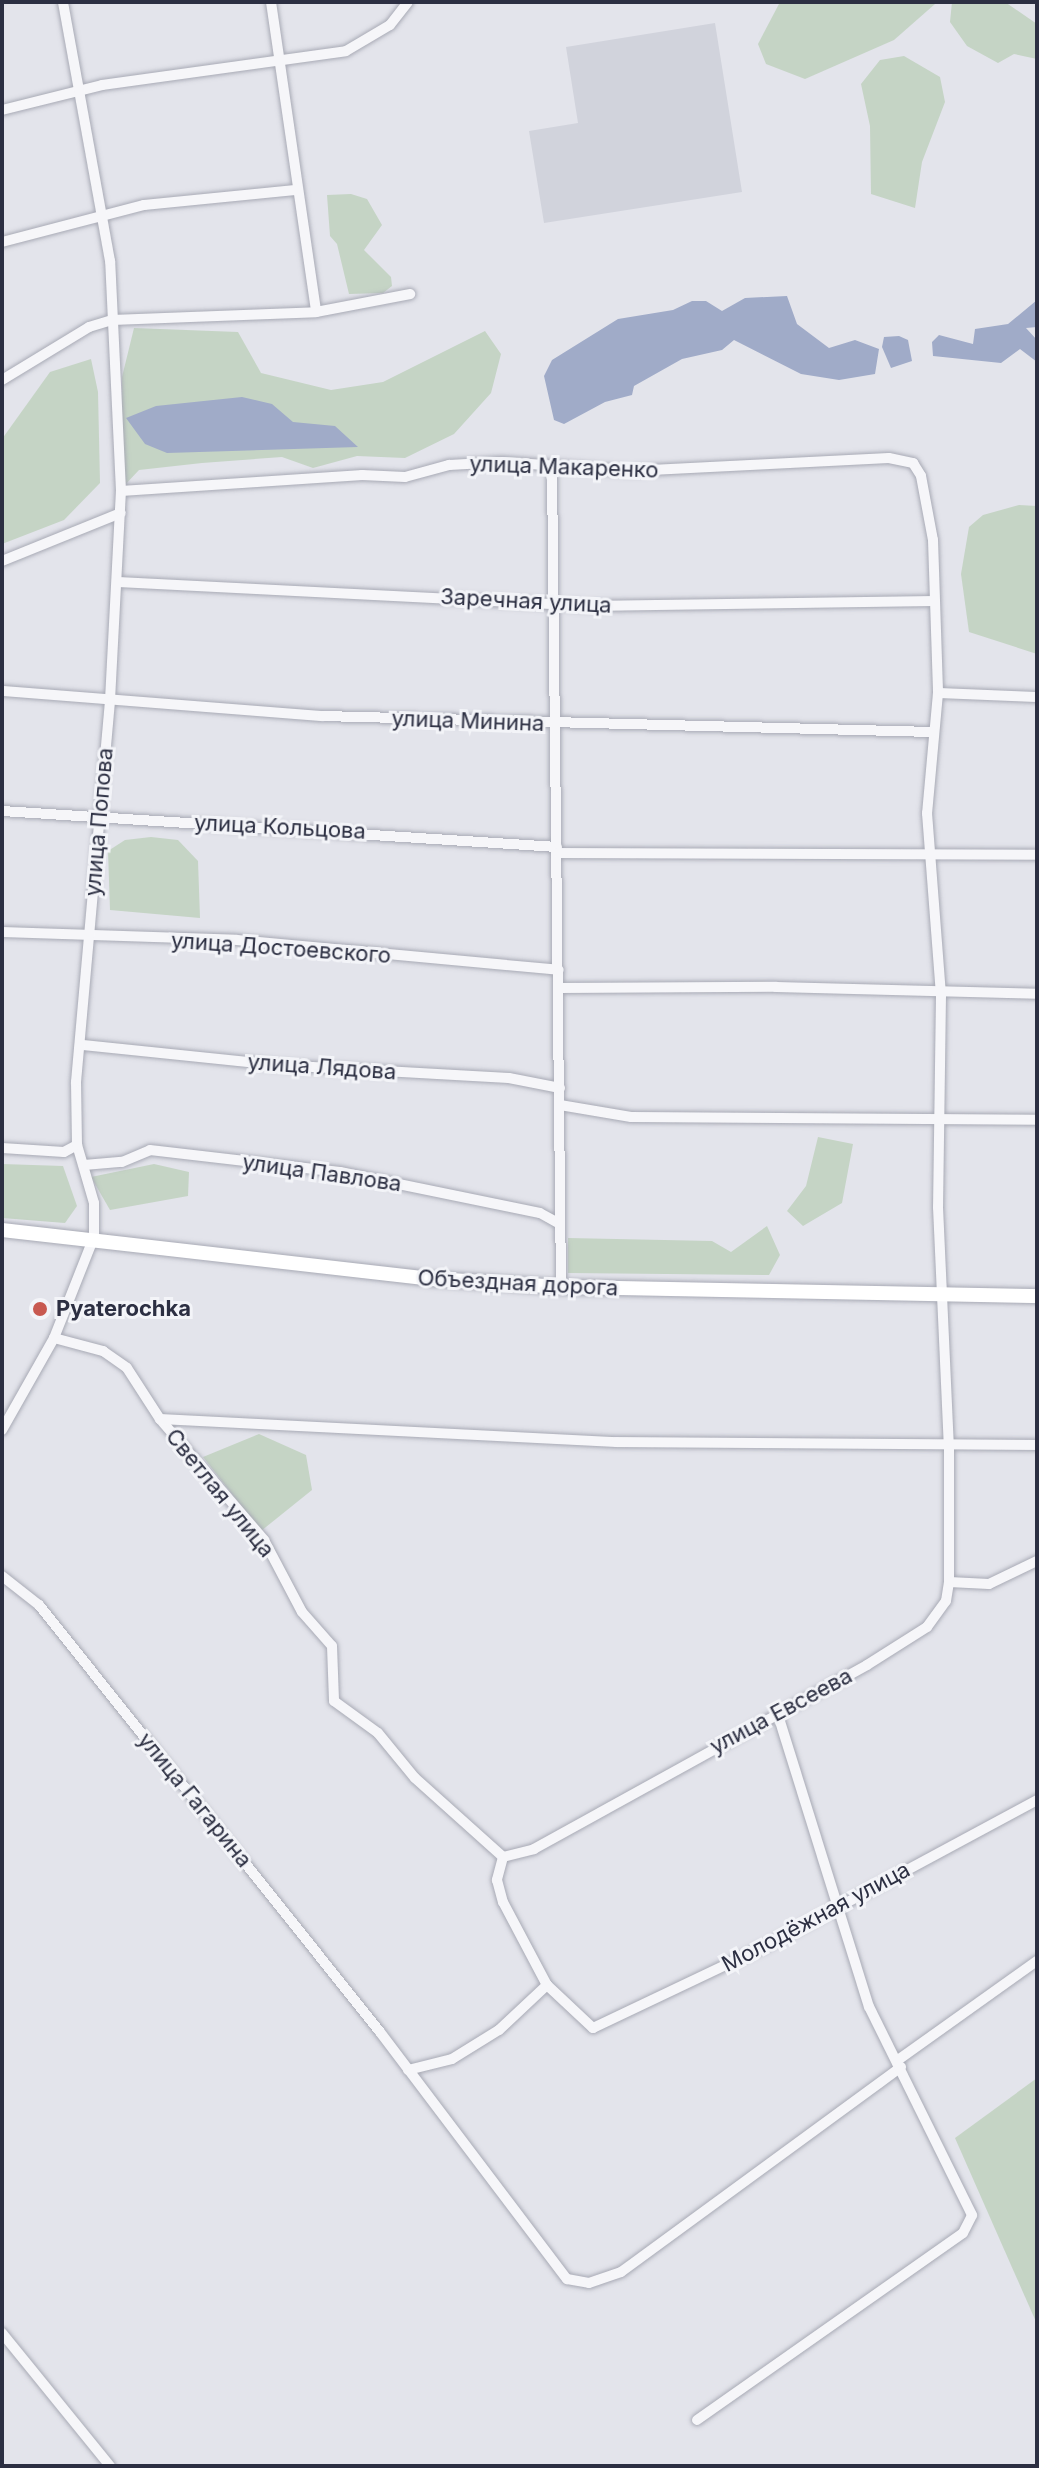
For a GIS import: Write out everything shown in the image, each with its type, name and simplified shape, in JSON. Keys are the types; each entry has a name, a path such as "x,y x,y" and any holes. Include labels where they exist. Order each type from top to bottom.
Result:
{"main road":[{"name":"Объездная дорога","path":"2,1230 94,1237 313,1268 561,1287 1037,1296"}],"street":[{"name":"улица Попова","path":"63,2 102,213 112,320 121,491 110,700 83,1045 76,1082 77,1145 94,1203 94,1237"},
{"path":"271,2 295,190 316,312"},
{"path":"2,110 80,89 279,64 346,51 390,25 408,2"},
{"path":"2,242 102,213 295,190"},
{"path":"2,380 89,327 112,320 316,312 410,294"},
{"name":"улица Макаренко","path":"121,491 362,475 405,477 449,465 502,462 552,468 699,470 889,458 913,463 928,503 935,601"},
{"path":"552,468 561,1287"},
{"path":"2,561 121,513"},
{"name":"Заречная улица","path":"118,582 555,602 585,606 935,601"},
{"path":"935,601 938,693 927,813 933,857 941,995 942,1294 949,1446 949,1582 989,1584 1037,1561"},
{"name":"улица Минина","path":"2,691 322,716 934,732"},
{"path":"938,693 1037,697"},
{"name":"улица Кольцова","path":"2,811 557,850 933,857 1037,855"},
{"name":"улица Достоевского","path":"2,932 89,939 237,940 559,970"},
{"path":"559,988 776,987 941,995 1037,994"},
{"name":"улица Лядова","path":"83,1045 277,1065 509,1078 560,1088"},
{"path":"560,1105 631,1117 940,1122 1037,1120"},
{"path":"2,1148 64,1152 77,1145"},
{"name":"улица Павлова","path":"84,1165 122,1162 150,1150 340,1172 540,1213 558,1223"},
{"path":"2,1430 11,1419 54,1338 94,1237"},
{"name":"Светлая улица","path":"54,1338 116,1357 160,1419 264,1540 302,1612 332,1646 334,1701 378,1733 415,1778 503,1857"},
{"path":"160,1419 616,1442 1037,1445"},
{"name":"улица Гагарина","path":"2,1576 39,1605 380,2032 567,2279 589,2283 621,2272 899,2064"},
{"name":"улица Евсеева","path":"503,1857 534,1849 927,1627 946,1601 949,1582"},
{"path":"697,2420 963,2233 972,2215 869,2007 835,1907 777,1712"},
{"name":"Молодёжная улица","path":"547,1985 593,2028 835,1907 1037,1800"},
{"path":"408,2070 452,2059 499,2030 547,1985 498,1890 503,1857"},
{"path":"899,2064 1037,1961"},
{"path":"2,2333 110,2466"}],"shaded area":[{"path":"715,23 742,192 544,223 529,131 578,123 566,47"}],"green space":[{"path":"780,2 935,4 894,40 805,79 766,64 758,44"},
{"path":"952,2 1005,2 1037,24 1037,59 1014,54 998,63 967,46 950,22"},
{"path":"904,56 940,77 945,102 922,162 915,208 871,194 870,126 861,84 880,60"},
{"path":"351,194 367,199 382,225 364,250 391,277 392,286 383,293 349,294 337,244 330,236 327,195"},
{"path":"134,328 238,332 261,373 331,390 383,382 485,331 501,354 491,393 454,434 405,458 357,456 313,468 282,457 202,463 139,470 122,488 122,377"},
{"path":"91,359 98,392 100,483 64,520 2,544 2,439 50,372"},
{"path":"1019,505 1037,506 1037,654 969,632 961,574 969,527 983,515"},
{"path":"151,837 178,840 198,861 200,918 110,910 108,851 125,840"},
{"path":"818,1137 853,1144 842,1203 803,1226 787,1211 806,1186"},
{"path":"2,1164 63,1166 77,1206 65,1223 2,1218"},
{"path":"154,1164 189,1172 188,1196 110,1210 91,1177"},
{"path":"767,1226 780,1255 769,1275 568,1273 568,1238 712,1241 731,1252"},
{"path":"259,1434 306,1455 312,1490 261,1531 203,1457"},
{"path":"1037,2078 1037,2324 955,2138"}],"water":[{"path":"787,296 797,324 829,348 855,340 879,349 875,374 839,380 801,374 734,340 722,350 682,359 634,386 632,395 605,402 564,424 554,420 544,376 552,360 618,319 673,310 692,301 706,301 722,311 745,298"},
{"path":"1037,300 1037,327 1026,328 1037,340 1037,362 1020,349 1001,363 933,356 932,342 939,335 973,344 975,329 1008,324"},
{"path":"899,336 908,340 912,361 891,368 882,347 884,337"},
{"path":"242,397 272,404 293,422 335,426 358,447 167,453 145,444 126,418 156,406"}],"place":[{"name":"Pyaterochka","path":"40,1309"}]}
